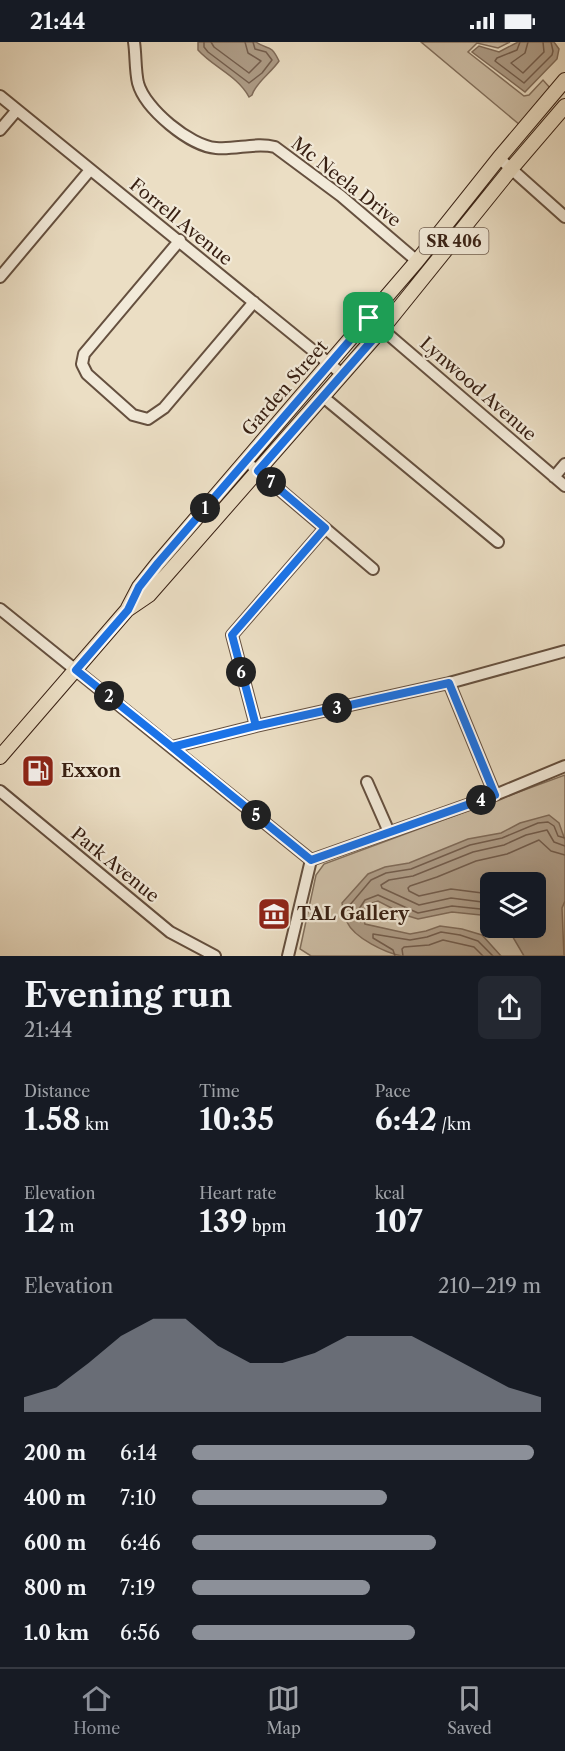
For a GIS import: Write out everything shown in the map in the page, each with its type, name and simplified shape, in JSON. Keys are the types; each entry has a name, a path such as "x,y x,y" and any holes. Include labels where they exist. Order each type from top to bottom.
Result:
{"main road":[{"name":"Garden Street","path":"128,610 139,587 158,563 369,318 565,80"},
{"name":"Garden Street","path":"0,757 128,610 149,595 382,329 565,106"}],"street":[{"name":"Mc Neela Drive","path":"134,42 138,85 150,106 175,129 194,141 215,148 264,144 275,147 341,196 417,261"},
{"name":"Forrell Avenue","path":"0,96 342,374"},
{"path":"0,130 17,111"},
{"path":"499,158 565,217"},
{"path":"0,277 90,170"},
{"path":"180,240 84,354 82,364 84,369 105,391 138,417 148,419 158,413 254,302"},
{"name":"Lynwood Avenue","path":"369,318 565,486"},
{"path":"322,396 498,542"},
{"path":"246,461 373,569"},
{"path":"554,477 565,464"},
{"path":"256,726 232,635 325,528"},
{"path":"0,609 311,860"},
{"path":"172,747 449,683 565,651"},
{"path":"449,683 495,795"},
{"path":"311,860 495,795 565,766"},
{"path":"367,782 389,832"},
{"name":"Park Avenue","path":"0,791 170,932 215,956"},
{"path":"288,956 311,860"}],"shaded area":[{"path":"421,42 510,42 498,48 477,43 468,52 524,96 529,95 543,80 551,89 520,125"},
{"path":"565,775 565,956 311,956 300,949 316,875 324,864"}],"water":[{"path":"198,42 256,42 271,49 279,61 249,97 232,77 198,50"},
{"path":"518,42 554,42 559,49 557,59 525,92 472,52 479,46 499,52"},
{"path":"549,815 559,823 565,840 565,901 562,908 564,956 524,956 513,938 546,938 546,872 480,872 480,915 452,912 418,919 378,901 369,904 362,914 365,924 410,934 440,926 480,934 480,938 485,938 501,956 402,956 371,944 356,934 347,922 342,903 368,874 385,867 409,863 468,839 501,833 520,823"}],"place":[{"name":"Exxon","path":"38,771"},
{"name":"TAL Gallery","path":"274,914"}],"route":[{"path":"369,318 158,563 139,587 128,610 76,670 172,747 449,683 495,795 311,860 172,747 256,726 232,635 325,528 258,471 382,329 369,318"}]}
